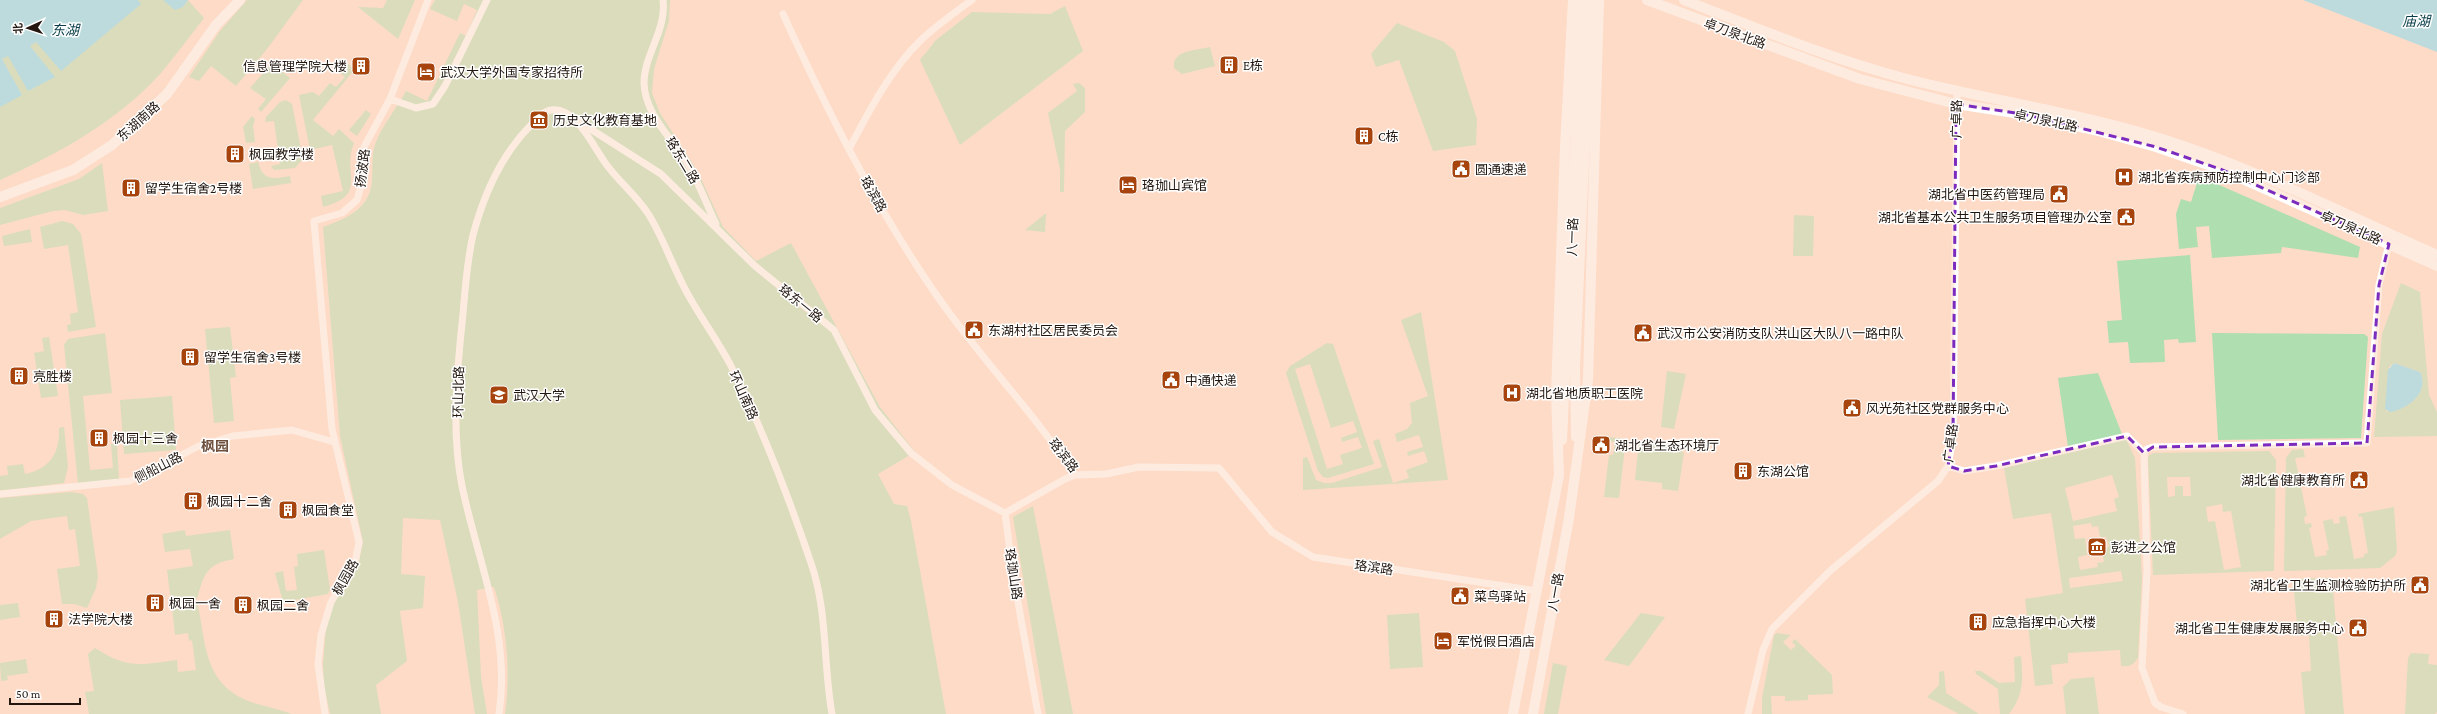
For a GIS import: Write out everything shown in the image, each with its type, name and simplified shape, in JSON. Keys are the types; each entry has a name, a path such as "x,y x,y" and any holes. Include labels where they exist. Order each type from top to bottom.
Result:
{"main road":[{"name":"东湖南路","path":"0,196 73,170 112,145 168,94 216,25 240,0"},
{"name":"八一路","path":"1558,475 1556,394 1565,147 1573,0"},
{"name":"八一路","path":"1576,469 1571,367 1582,0"},
{"name":"八一路","path":"1513,714 1558,475 1571,367 1591,0"},
{"name":"八一路","path":"1533,714 1576,469 1590,357 1599,0"},
{"name":"卓刀泉北路","path":"1647,0 1836,71 1956,104 2028,115 2102,132 2156,147 2220,169 2437,266"},
{"name":"卓刀泉北路","path":"1684,0 1864,67 1957,90 2103,122 2196,150 2258,174 2437,255"},
{"path":"1565,147 1596,148"}],"street":[{"name":"扬波路","path":"330,417 328,366 314,221 342,213 357,200 361,186 364,147 390,99 428,0"},
{"path":"390,99 416,108 434,104 448,81 487,0"},
{"name":"珞东二路","path":"663,0 662,20 646,74 646,94 656,119 688,165 718,229"},
{"path":"849,149 881,92 910,53 936,26 972,0"},
{"name":"珞滨路","path":"783,14 809,71 880,206 935,293 1052,440 1075,475 1106,474 1139,467 1219,468 1272,532 1313,557 1537,591"},
{"name":"广卓路","path":"1748,714 1763,650 1772,629 1831,570 1932,487 1948,466 1953,437 1957,90"},
{"name":"环山北路","path":"499,714 502,678 498,626 462,487 459,462 457,386 467,272 472,241 484,201 506,156 519,138 546,112 555,110 568,115"},
{"name":"珞东一路","path":"568,115 661,174 755,266 834,330 875,410 911,453 952,485 1005,513"},
{"name":"环山南路","path":"577,121 609,168 647,212 689,298 730,364 761,433 812,564 817,583 821,602 832,714"},
{"path":"2144,452 2153,447 2367,443 2379,285 2389,244"},
{"name":"枫园路","path":"325,714 318,664 321,636 331,602 355,563 359,542 334,442 330,417"},
{"name":"侧船山路","path":"0,494 130,481 199,446 233,436 287,429 334,442"},
{"path":"317,437 332,429"},
{"path":"1948,466 1960,470 1978,469 2127,436 2144,452 2147,571 2142,668 2155,703 2161,707 2183,714"},
{"path":"1005,513 1065,479 1075,475"},
{"name":"珞珈山路","path":"1005,513 1013,574 1038,714"}],"highlighted area":[{"path":"1956,104 2028,115 2156,147 2220,169 2389,244 2379,285 2367,443 2153,447 2144,453 2127,436 1996,466 1964,471 1948,466 1953,437"}],"green space":[{"path":"0,0 188,0 204,18 161,73 126,106 86,135 44,159 0,180"},
{"path":"247,0 303,0 267,49 236,86 211,66 199,81 189,77 220,31"},
{"path":"387,0 415,0 398,39 358,7 383,8"},
{"path":"435,0 670,0 669,21 654,69 652,93 660,113 698,172 723,227 756,261 791,243 880,407 915,452 878,474 894,504 907,506 946,714 505,714 508,682 507,650 502,618 494,587 477,590 481,677 487,714 475,714 458,602 440,520 403,518 401,574 425,576 423,608 400,611 407,661 376,685 381,714 330,714 324,686 323,664 326,626 334,602 358,566 363,542 340,436 323,227 349,216 363,205 371,189 374,147 386,122 406,91 427,101 460,33 466,36 477,10 464,4 457,21 430,9"},
{"path":"1065,6 1083,51 960,145 920,60 936,40 972,12 1050,14"},
{"path":"1397,23 1444,42 1455,51 1477,119 1476,145 1433,151 1399,60 1376,67 1371,54"},
{"path":"1210,47 1215,66 1182,74 1174,68 1174,62 1181,54"},
{"path":"272,63 290,78 261,112 258,109 266,99 250,88"},
{"path":"347,63 355,69 313,120 333,136 339,129 354,143 350,164 350,189 346,196 337,202 323,207 321,196 343,191 332,145 310,150 299,95 313,92 319,96 330,83 336,87 345,77 339,72"},
{"path":"1079,83 1085,88 1085,112 1065,131 1064,192 1060,192 1060,169 1048,113 1077,91 1073,84"},
{"path":"286,100 292,104 303,159 295,168 274,170 271,166 280,164 274,121 265,122 266,117 280,102"},
{"path":"366,110 371,114 357,136 349,130"},
{"path":"252,116 255,119 253,126 255,142 246,143 243,127"},
{"path":"258,162 260,168 266,176 279,178 290,176 291,183 253,189 249,164"},
{"path":"102,163 108,211 83,215 65,210 53,211 0,225 0,208 79,179"},
{"path":"2199,176 2360,247 2358,258 2282,247 2281,253 2212,258 2209,226 2196,227 2198,247 2179,249 2176,214 2181,199 2191,202"},
{"path":"1045,214 1045,232 1025,230"},
{"path":"1794,215 1814,216 1813,256 1793,256"},
{"path":"62,221 73,224 81,234 96,327 68,332 67,325 71,324 70,314 78,312 68,245 44,249 40,227"},
{"path":"30,229 32,242 4,246 2,236"},
{"path":"2190,255 2196,342 2179,343 2178,339 2164,340 2165,362 2130,363 2128,342 2109,343 2107,321 2122,320 2117,261"},
{"path":"2401,283 2420,292 2429,395 2437,412 2437,436 2374,437 2382,334","holes":["2394,363 2420,372 2422,387 2414,400 2401,408 2386,411 2389,367"]},
{"path":"1421,312 1448,480 1303,490 1303,458 1307,457 1316,480 1324,483 1332,483 1382,467 1373,441 1379,439 1393,483 1409,478 1406,470 1428,462 1424,451 1408,456 1407,452 1423,447 1419,435 1397,442 1395,434 1407,429 1412,423 1410,403 1428,396 1401,320"},
{"path":"230,327 236,377 230,378 234,421 214,423 205,329"},
{"path":"105,333 112,393 83,396 90,470 113,468 111,444 117,444 119,479 78,484 64,345 68,339"},
{"path":"2212,333 2364,334 2368,337 2361,438 2218,440"},
{"path":"49,337 58,396 41,398 34,353 44,351 42,338"},
{"path":"1327,343 1333,344 1374,464 1328,478 1323,477 1318,471 1286,373 1290,366","holes":["1310,364 1331,428 1353,421 1357,432 1341,438 1342,442 1358,437 1362,448 1340,455 1343,464 1327,469 1295,369"]},
{"path":"1667,371 1686,374 1674,429 1661,427"},
{"path":"2098,373 2122,434 2068,447 2058,378"},
{"path":"172,396 176,450 124,454 120,400"},
{"path":"64,427 68,467 64,483 0,491 0,476 8,475 7,466 23,464 25,474 34,472 47,464 52,458 58,445 59,428"},
{"path":"1609,437 1626,439 1619,498 1604,497 1609,455 1613,455 1615,442 1609,441"},
{"path":"2126,439 2135,458 2142,578 2138,658 2133,664 2129,666 2121,666 2120,650 2068,653 2068,663 2051,665 2053,684 2035,686 2025,599 2063,593 2051,513 2013,519 2004,468","holes":["2112,475 2119,497 2114,499 2117,511 2073,521 2065,488","2091,523 2092,527 2098,526 2100,537 2106,537 2109,546 2102,551 2104,562 2097,563 2098,567 2080,570 2078,557 2087,555 2085,538 2075,539 2073,526","2121,571 2123,581 2070,588 2069,578"]},
{"path":"1639,441 1670,445 1684,453 1678,491 1662,489 1662,483 1635,480"},
{"path":"2303,449 2305,457 2295,458 2307,516 2304,517 2305,524 2311,523 2312,527 2309,528 2315,557 2327,555 2326,551 2329,550 2323,521 2332,519 2334,524 2340,523 2339,517 2346,516 2354,559 2364,557 2364,554 2368,553 2362,516 2359,517 2358,514 2394,507 2397,551 2395,556 2380,568 2284,571 2286,458 2292,450"},
{"path":"2269,451 2276,460 2274,571 2153,575 2148,459 2149,455 2154,453","holes":["2167,477 2190,477 2191,496 2183,496 2183,486 2175,486 2175,496 2168,497","2222,504 2223,512 2231,511 2241,567 2224,570 2215,521 2208,522 2206,507"]},
{"path":"71,492 83,494 87,498 98,576 96,588 87,608 74,604 62,604 57,569 80,566 75,529 69,530 67,516 31,521 0,539 0,498"},
{"path":"1033,506 1073,714 1046,714 1013,517"},
{"path":"185,530 186,536 230,530 234,559 218,564 208,571 202,582 197,599 171,602 167,570 193,566 190,549 165,552 162,534"},
{"path":"324,550 330,589 328,594 283,602 275,573 283,571 286,591 297,590 294,567 298,566 297,554"},
{"path":"2332,578 2344,714 2305,714 2301,672 2311,671 2309,635 2298,636 2293,579"},
{"path":"18,603 20,617 0,620 0,605"},
{"path":"198,605 206,650 210,663 224,686 236,695 251,702 292,714 89,714 85,692 94,691 88,654 95,648 106,655 134,664 177,660 178,672 196,670 192,640 189,641 188,633 175,635 172,608"},
{"path":"1419,613 1423,667 1390,669 1387,615"},
{"path":"1641,613 1665,617 1629,666 1604,660"},
{"path":"1777,633 1791,635 1783,642 1791,650 1796,646 1792,642 1795,639 1832,675 1833,694 1808,695 1808,700 1785,701 1785,696 1771,696 1772,714 1762,714 1762,698 1774,635"},
{"path":"2411,653 2429,654 2428,664 2437,665 2437,712 2435,714 2405,714 2408,658"},
{"path":"2021,656 2022,679 2020,693 2009,714 2000,714 1998,689 1976,674 1975,671 1981,671 1999,683 2015,682 2014,657"},
{"path":"26,659 28,673 7,676 8,680 1,681 0,663"},
{"path":"1553,663 1567,666 1558,714 1544,714"},
{"path":"1944,671 1946,693 1979,714 1959,714 1927,697 1939,685 1939,672"},
{"path":"2094,677 2099,714 2066,714 2063,687 2071,679"}],"water":[{"name":"东湖","path":"0,0 138,0 141,4 61,71 36,42 30,46 55,77 28,91 8,56 2,59 22,95 0,107"},
{"path":"163,0 188,0 183,7 175,10"},
{"name":"庙湖","path":"2303,0 2437,0 2437,52"},
{"path":"2394,363 2420,372 2422,387 2415,399 2410,404 2390,412 2385,409 2388,370"}],"place":[{"name":"E栋","path":"1229,65"},
{"name":"信息管理学院大楼","path":"361,66"},
{"name":"武汉大学外国专家招待所","path":"426,72"},
{"name":"历史文化教育基地","path":"539,120"},
{"name":"C栋","path":"1364,136"},
{"name":"枫园教学楼","path":"235,154"},
{"name":"圆通速递","path":"1461,169"},
{"name":"湖北省疾病预防控制中心门诊部","path":"2124,177"},
{"name":"珞珈山宾馆","path":"1128,185"},
{"name":"留学生宿舍2号楼","path":"131,188"},
{"name":"湖北省中医药管理局","path":"2059,194"},
{"name":"湖北省基本公共卫生服务项目管理办公室","path":"2126,217"},
{"name":"东湖村社区居民委员会","path":"974,330"},
{"name":"武汉市公安消防支队洪山区大队八一路中队","path":"1643,333"},
{"name":"留学生宿舍3号楼","path":"190,357"},
{"name":"亮胜楼","path":"19,376"},
{"name":"中通快递","path":"1171,380"},
{"name":"湖北省地质职工医院","path":"1512,393"},
{"name":"武汉大学","path":"499,395"},
{"name":"风光苑社区党群服务中心","path":"1852,408"},
{"name":"枫园十三舍","path":"99,438"},
{"name":"湖北省生态环境厅","path":"1601,445"},
{"name":"东湖公馆","path":"1743,471"},
{"name":"湖北省健康教育所","path":"2359,480"},
{"name":"枫园十二舍","path":"193,501"},
{"name":"枫园食堂","path":"288,510"},
{"name":"彭进之公馆","path":"2097,547"},
{"name":"湖北省卫生监测检验防护所","path":"2420,585"},
{"name":"菜鸟驿站","path":"1460,596"},
{"name":"枫园一舍","path":"155,603"},
{"name":"枫园二舍","path":"243,605"},
{"name":"法学院大楼","path":"54,619"},
{"name":"应急指挥中心大楼","path":"1978,622"},
{"name":"湖北省卫生健康发展服务中心","path":"2358,628"},
{"name":"军悦假日酒店","path":"1443,641"}],"district":[{"name":"枫园","path":"215,446"}]}
